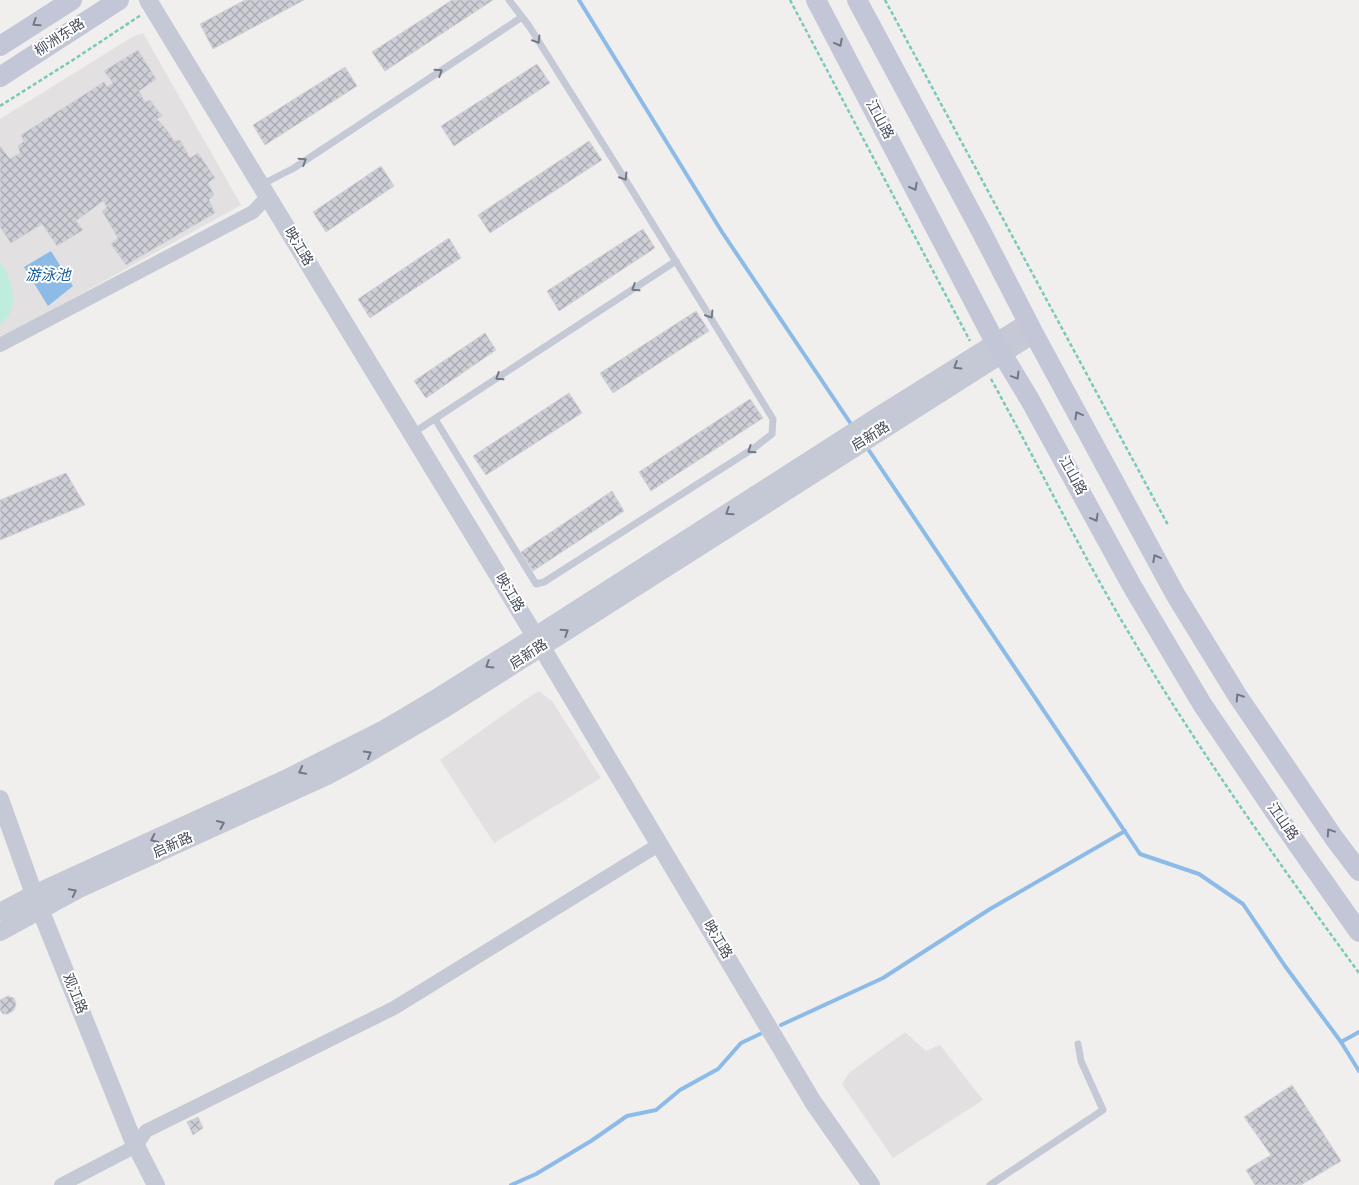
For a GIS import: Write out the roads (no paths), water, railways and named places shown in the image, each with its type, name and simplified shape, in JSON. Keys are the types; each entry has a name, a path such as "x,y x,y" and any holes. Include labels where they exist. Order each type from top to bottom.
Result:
{"main road":[{"name":"柳洲东路","path":"0,46 72,0"},
{"name":"柳洲东路","path":"0,77 119,0"},
{"name":"江山路","path":"816,0 999,348 1030,400 1132,586 1202,704 1359,932"},
{"path":"857,0 1175,594 1237,694 1334,838 1359,871"}],"street":[{"name":"映江路","path":"151,4 660,844 814,1102 871,1185"},
{"path":"0,345 253,212 264,191"},
{"name":"启新路","path":"0,912 37,901 344,750 538,642 1031,328"},
{"name":"观江路","path":"0,799 37,901 136,1146 156,1185"},
{"path":"62,1185 136,1146 146,1131 394,1008 660,844"},
{"name":"启新路","path":"0,932 37,901"}],"lane":[{"path":"435,419 536,584 544,582 754,448 772,434 773,418 614,162 522,17 509,0"},
{"path":"264,191 294,168 522,17"},
{"path":"412,434 676,261"},
{"path":"990,1185 1103,1110 1081,1061 1078,1044"}],"water":[{"name":"游泳池","path":"51,251 73,286 48,306 24,267"}],"waterway":[{"path":"579,0 722,232 853,427"},
{"path":"866,446 1140,854 1199,874 1243,904 1285,966 1341,1042 1359,1071"},
{"path":"781,1025 883,978 990,909 1125,831"},
{"path":"1341,1042 1359,1032"},
{"path":"511,1185 536,1174 591,1141 627,1116 656,1110 680,1090 718,1069 741,1043 760,1034"}]}
